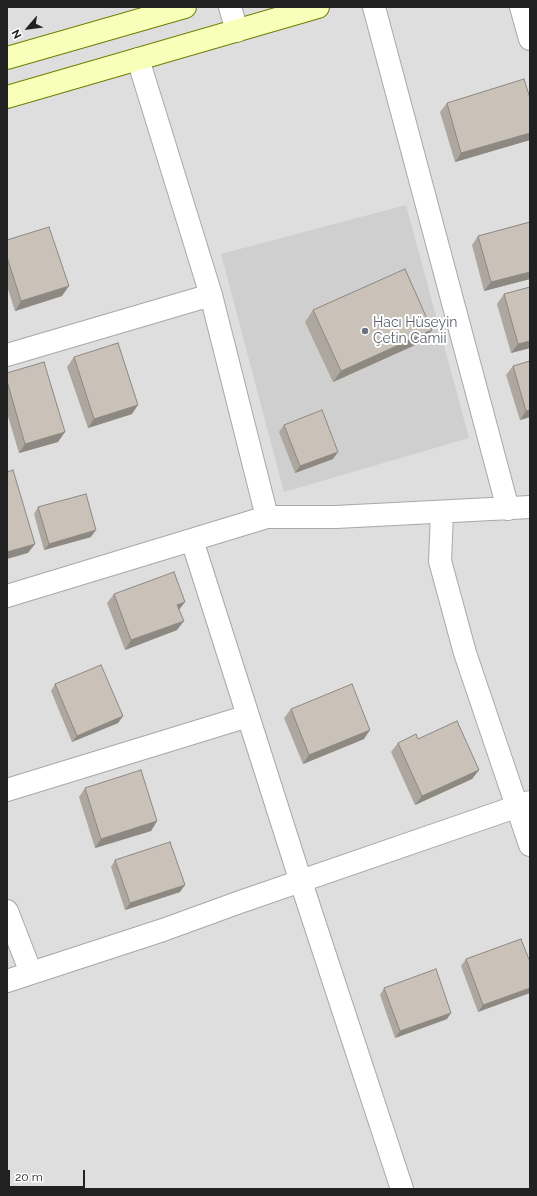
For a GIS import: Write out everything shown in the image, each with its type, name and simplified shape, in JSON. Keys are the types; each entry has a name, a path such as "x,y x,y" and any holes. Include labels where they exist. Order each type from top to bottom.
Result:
{"street":[{"path":"7,58 185,7"},
{"path":"230,7 237,31"},
{"path":"7,97 318,7"},
{"path":"374,7 508,509"},
{"path":"521,7 530,39"},
{"path":"138,59 211,295 267,517"},
{"path":"7,355 211,295"},
{"path":"7,596 267,517 336,517 530,508"},
{"path":"442,513 440,561 465,653 523,805 530,845"},
{"path":"192,540 301,882 402,1189"},
{"path":"7,790 248,716"},
{"path":"7,981 163,930 523,805"},
{"path":"7,911 31,973"}],"shaded area":[{"path":"7,7 530,7 530,1189 7,1189"},
{"path":"406,205 469,438 284,492 221,254"}],"building":[{"path":"524,79 530,98 530,133 461,153 447,103"},
{"path":"530,222 530,272 491,282 478,236"},
{"path":"49,227 69,286 21,301 7,257 7,240"},
{"name":"Hacı Hüseyin Çetin Camii","path":"405,269 432,330 341,371 313,310"},
{"path":"530,287 530,341 518,344 504,294"},
{"path":"118,343 138,405 94,419 74,357"},
{"path":"530,361 530,410 526,411 513,366"},
{"path":"44,362 65,432 25,444 7,381 7,373"},
{"path":"322,410 338,452 300,466 284,425"},
{"path":"13,470 35,544 7,552 7,472"},
{"path":"86,494 96,530 49,544 38,507"},
{"path":"174,572 185,602 177,605 184,621 131,640 114,594"},
{"path":"101,665 123,716 77,736 55,684"},
{"path":"352,684 370,730 309,755 291,709"},
{"path":"457,721 479,770 422,796 398,743 416,734 418,739"},
{"path":"141,770 157,821 101,839 85,788"},
{"path":"170,842 185,885 130,903 115,860"},
{"path":"521,939 530,962 530,988 483,1005 466,959"},
{"path":"436,969 451,1013 400,1031 384,988"}],"place":[{"name":"Hacı Hüseyin Çetin Camii","path":"365,331"}]}
